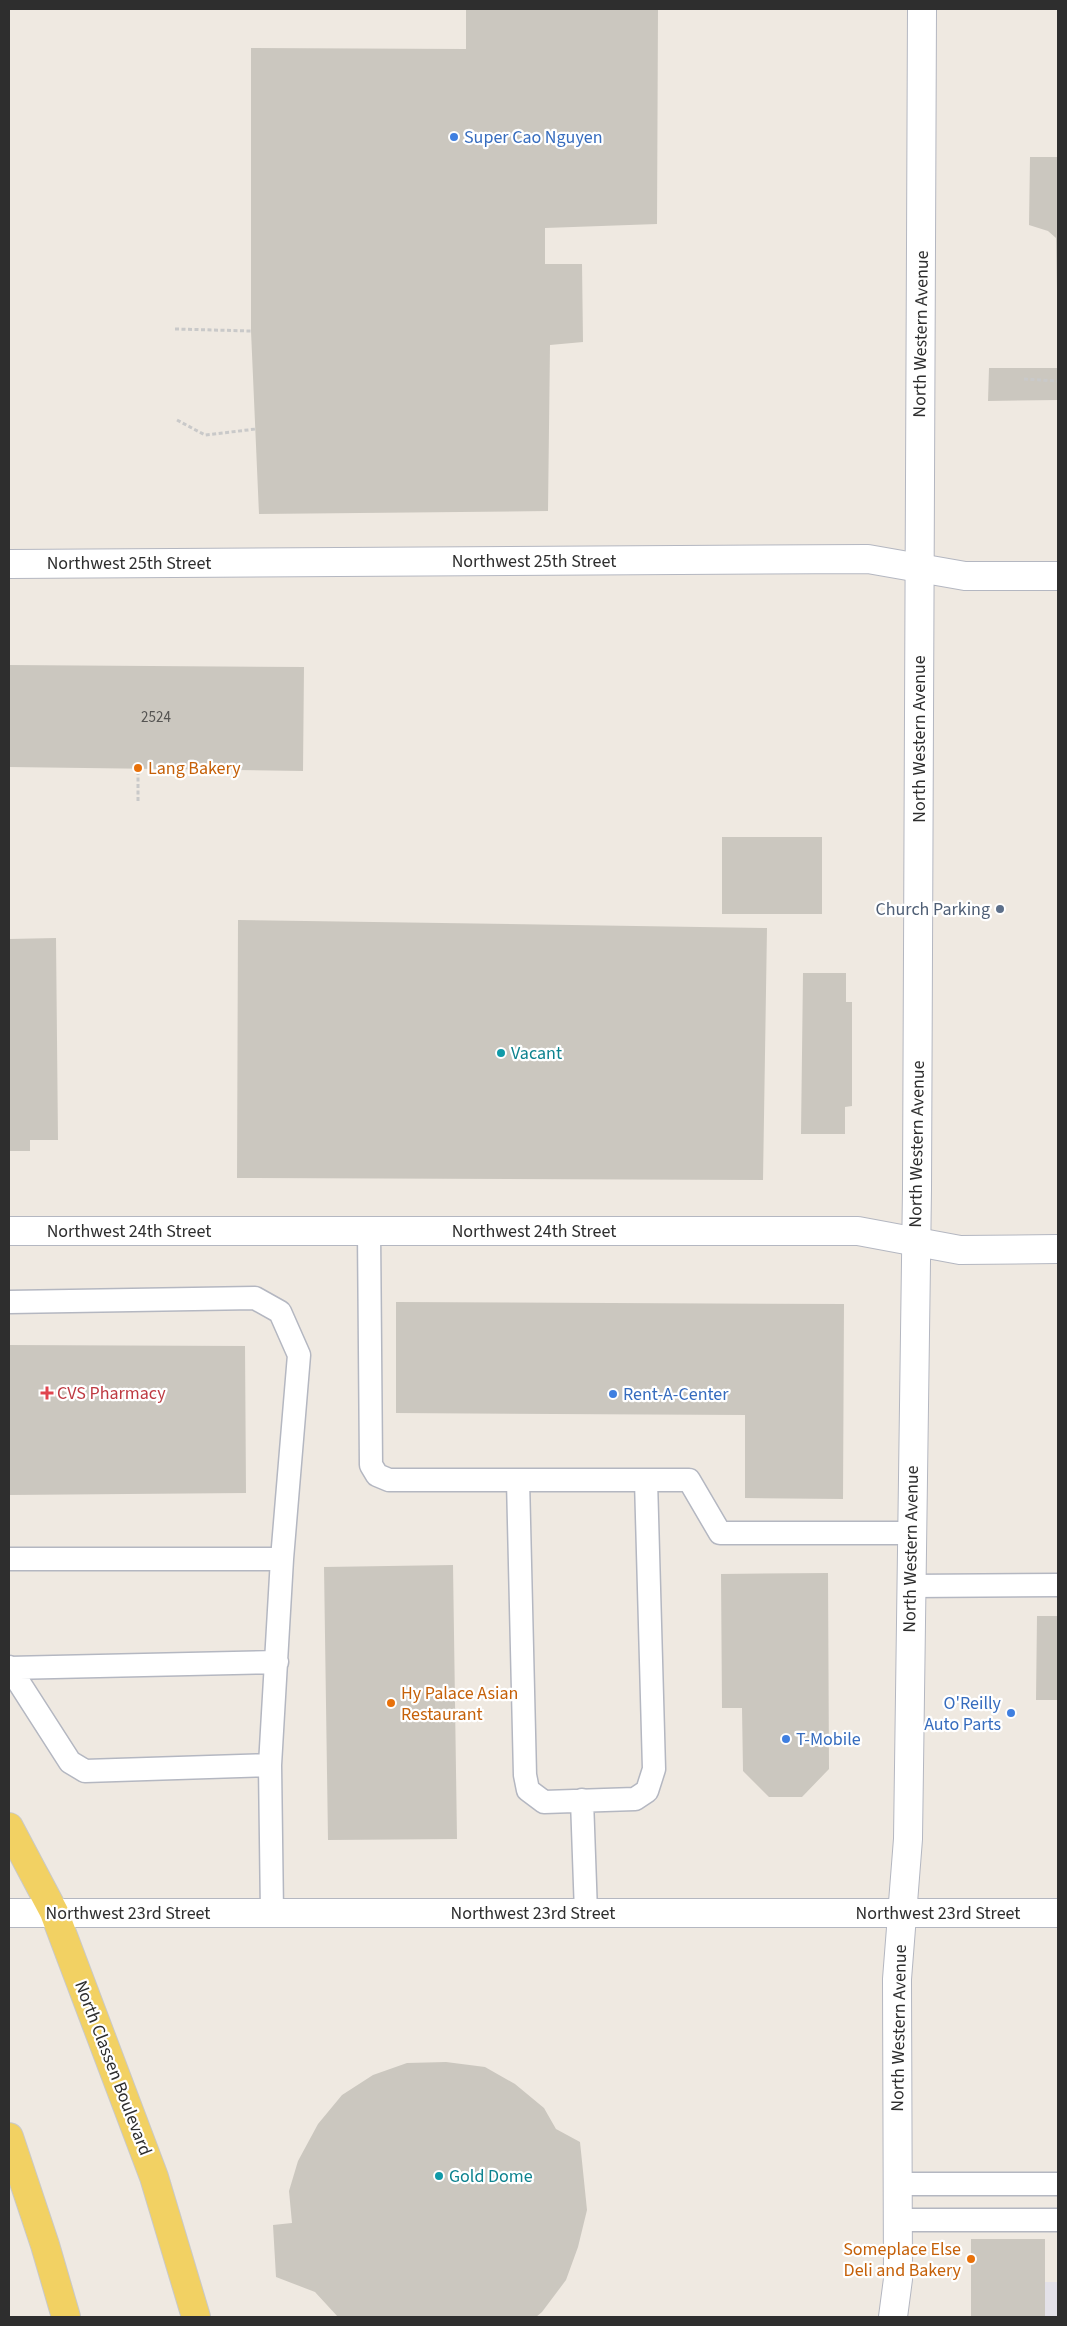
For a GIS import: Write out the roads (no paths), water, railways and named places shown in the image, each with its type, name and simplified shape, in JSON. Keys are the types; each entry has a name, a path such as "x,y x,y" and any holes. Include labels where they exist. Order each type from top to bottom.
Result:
{"main road":[{"name":"North Classen Boulevard","path":"9,1827 54,1912 154,2177 196,2317"},
{"path":"9,2137 45,2245 66,2317"}],"street":[{"name":"North Western Avenue","path":"893,2317 898,2278 897,1979 908,1838 916,1242 920,913 922,9"},
{"name":"Northwest 25th Street","path":"9,564 868,559 965,576 1058,576"},
{"name":"Northwest 24th Street","path":"9,1231 858,1231 960,1250 1058,1249"},
{"name":"Northwest 23rd Street","path":"9,1913 1058,1913"},
{"name":"North Western Avenue","path":"898,2278 903,2317"}],"lane":[{"path":"369,1231 371,1465 377,1475 389,1480 689,1480 720,1533 911,1533"},
{"path":"9,1302 255,1298 280,1312 300,1355 282,1559 270,1765 272,1913"},
{"path":"518,1480 525,1775 528,1790 544,1802 634,1799 647,1791 654,1770 646,1480"},
{"path":"9,1559 282,1559"},
{"path":"910,1586 1058,1585"},
{"path":"9,1667 277,1662"},
{"path":"9,1667 70,1762 85,1771 270,1765"},
{"path":"582,1800 586,1913"},
{"path":"897,2184 1058,2184"},
{"path":"898,2220 1058,2220"}],"place":[{"name":"Super Cao Nguyen","path":"454,137"},
{"name":"Lang Bakery","path":"138,768"},
{"name":"Church Parking","path":"1000,909"},
{"name":"Vacant","path":"501,1053"},
{"name":"CVS Pharmacy","path":"47,1393"},
{"name":"Rent-A-Center","path":"613,1394"},
{"name":"Hy Palace Asian Restaurant","path":"391,1703"},
{"name":"O'Reilly Auto Parts","path":"1011,1713"},
{"name":"T-Mobile","path":"786,1739"},
{"name":"Gold Dome","path":"439,2176"},
{"name":"Someplace Else Deli and Bakery","path":"971,2259"}]}
